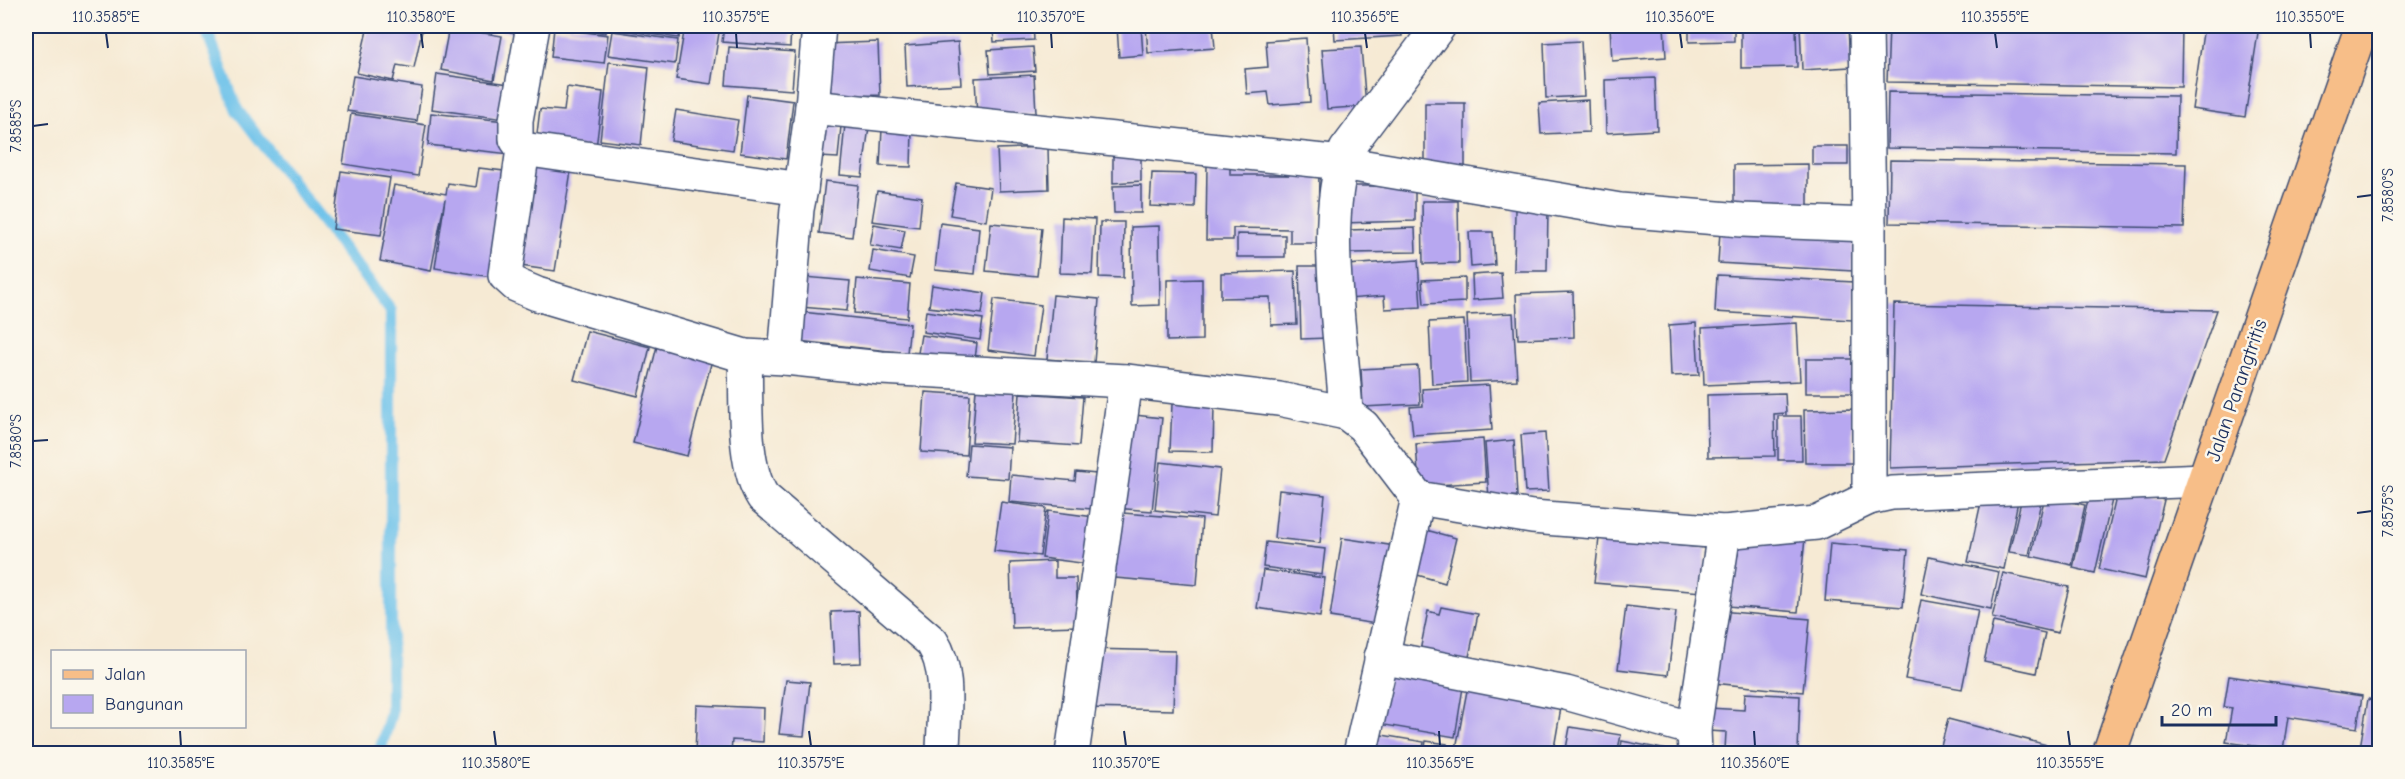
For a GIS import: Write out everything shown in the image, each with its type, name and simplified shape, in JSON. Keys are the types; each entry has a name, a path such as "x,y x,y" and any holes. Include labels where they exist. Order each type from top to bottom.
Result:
{"main road":[{"name":"Jalan Parangtritis","path":"2109,753 2362,26"}],"street":[{"path":"533,26 516,120 516,139 523,148 532,152 801,189"},
{"path":"785,358 796,209 801,189 812,108 819,26"},
{"path":"1346,412 1334,215 1342,163 1346,150 1439,26"},
{"path":"1866,26 1869,498"},
{"path":"812,108 1342,163 1620,210 1742,220 1869,225"},
{"path":"523,148 505,275 516,285 537,294 745,356 881,368 1126,381 1279,399 1346,412 1363,426 1418,498 1532,517 1724,532 1817,523 1869,498 1918,491 2204,480"},
{"path":"745,356 749,459 754,484 763,497 798,529 932,642 939,653 943,671 943,753"},
{"path":"1072,753 1126,381"},
{"path":"1360,753 1418,498"},
{"path":"1381,657 1566,693 1694,741 1724,532"}],"building":[{"path":"368,26 423,26 414,68 397,65 393,81 357,73"},
{"path":"483,26 523,26 520,35"},
{"path":"563,26 607,26 606,33"},
{"path":"615,26 681,26 679,38 614,29"},
{"path":"685,26 720,26 711,84 676,79"},
{"path":"724,26 791,26 790,47 722,42"},
{"path":"993,26 1033,26 1034,40 994,42"},
{"path":"1117,26 1141,26 1143,55 1119,57"},
{"path":"1146,26 1213,26 1215,48 1148,53"},
{"path":"1334,26 1401,26 1402,36 1335,40"},
{"path":"1610,26 1664,26 1666,57 1612,61"},
{"path":"1689,26 1734,26 1734,41 1689,42"},
{"path":"1741,26 1796,26 1797,67 1741,68"},
{"path":"1800,26 1848,26 1850,67 1802,70"},
{"path":"1889,26 2182,26 2181,87 1887,82"},
{"path":"2204,26 2259,26 2245,117 2192,109"},
{"path":"449,27 502,36 494,80 441,70"},
{"path":"554,28 608,35 604,63 551,57"},
{"path":"612,31 678,40 675,64 608,55"},
{"path":"1306,38 1310,102 1270,105 1268,92 1247,94 1245,69 1268,67 1266,41"},
{"path":"1581,41 1584,96 1546,98 1544,43"},
{"path":"878,42 880,95 824,97 823,44"},
{"path":"958,42 961,84 907,87 905,46"},
{"path":"729,47 795,52 792,90 726,85"},
{"path":"1033,47 1035,71 990,74 988,50"},
{"path":"1361,47 1366,106 1327,109 1322,49"},
{"path":"609,62 649,67 641,145 600,140"},
{"path":"437,74 509,84 504,119 432,109"},
{"path":"1034,75 1036,113 977,117 975,78"},
{"path":"353,76 422,87 417,121 347,111"},
{"path":"1655,78 1657,130 1606,133 1605,80"},
{"path":"567,87 603,92 596,148 536,142 540,109 564,111"},
{"path":"1888,92 2177,96 2176,153 1887,148"},
{"path":"747,95 793,101 786,159 740,153"},
{"path":"1588,100 1589,132 1541,134 1539,103"},
{"path":"1425,103 1465,103 1465,168 1425,167"},
{"path":"676,110 738,120 733,150 671,141"},
{"path":"431,113 514,122 510,154 428,145"},
{"path":"351,114 426,125 418,176 343,164"},
{"path":"823,124 841,126 838,158 819,157"},
{"path":"845,124 869,127 862,177 840,175"},
{"path":"882,129 912,130 911,167 880,166"},
{"path":"1812,146 1848,146 1848,165 1812,165"},
{"path":"1048,147 1049,189 999,191 997,149"},
{"path":"1113,151 1141,151 1141,181 1113,183"},
{"path":"1890,160 2186,164 2184,228 1889,223"},
{"path":"1207,164 1230,165 1230,175 1289,175 1289,170 1319,170 1318,243 1290,243 1290,229 1233,228 1233,240 1206,240"},
{"path":"1808,164 1808,214 1734,214 1734,165"},
{"path":"529,166 571,171 555,271 514,265"},
{"path":"479,168 512,172 497,278 435,268 445,199 431,271 380,261 394,185 446,194 448,183 476,187"},
{"path":"341,171 390,178 381,235 333,229"},
{"path":"1152,173 1196,174 1195,208 1150,206"},
{"path":"825,181 858,185 852,237 819,233"},
{"path":"956,183 991,188 986,221 950,215"},
{"path":"1141,185 1141,213 1114,213 1113,186"},
{"path":"1341,186 1415,186 1415,221 1341,223"},
{"path":"877,191 922,197 919,227 872,221"},
{"path":"1422,201 1458,201 1459,263 1423,264"},
{"path":"1515,208 1548,209 1547,271 1514,271"},
{"path":"1062,217 1095,219 1092,274 1060,273"},
{"path":"1100,222 1124,222 1123,278 1099,277"},
{"path":"940,223 979,228 975,274 935,270"},
{"path":"991,223 1042,228 1037,276 986,271"},
{"path":"874,224 905,230 901,250 870,245"},
{"path":"1159,226 1160,305 1132,306 1131,227"},
{"path":"1415,228 1416,252 1349,253 1348,230"},
{"path":"1720,231 1854,238 1853,271 1718,263"},
{"path":"1469,232 1493,232 1495,265 1471,267"},
{"path":"1237,234 1285,235 1285,257 1237,257"},
{"path":"873,250 914,257 910,278 870,271"},
{"path":"1418,260 1421,307 1385,309 1384,296 1348,299 1346,265"},
{"path":"1299,266 1326,266 1328,338 1301,339"},
{"path":"1295,271 1297,324 1271,325 1270,297 1221,298 1221,273"},
{"path":"1501,273 1503,298 1473,300 1472,275"},
{"path":"1717,275 1854,282 1852,320 1715,312"},
{"path":"804,277 850,281 847,311 801,307"},
{"path":"1465,278 1465,302 1424,304 1422,280"},
{"path":"857,279 910,284 907,318 854,313"},
{"path":"1202,279 1202,340 1167,341 1167,280"},
{"path":"932,285 985,293 982,314 929,307"},
{"path":"1573,292 1574,337 1518,339 1516,294"},
{"path":"1053,295 1099,299 1094,363 1047,359"},
{"path":"994,299 1041,305 1034,356 988,350"},
{"path":"1894,304 2217,310 2164,459 1890,468"},
{"path":"926,311 983,319 980,340 923,332"},
{"path":"802,312 910,324 907,353 798,341"},
{"path":"1513,313 1517,380 1470,382 1467,315"},
{"path":"1464,320 1467,382 1432,384 1429,322"},
{"path":"1696,323 1699,375 1671,376 1669,325"},
{"path":"1797,323 1800,381 1704,385 1702,328"},
{"path":"587,331 650,347 638,396 574,380"},
{"path":"921,335 977,343 974,367 917,359"},
{"path":"658,342 713,356 687,456 633,443"},
{"path":"1806,359 1854,359 1854,393 1806,393"},
{"path":"1418,366 1420,404 1363,407 1361,369"},
{"path":"1489,385 1492,430 1413,435 1410,407 1423,406 1422,389"},
{"path":"976,389 1016,392 1012,444 972,442"},
{"path":"925,392 970,395 966,455 921,452"},
{"path":"1020,393 1083,397 1079,446 1017,442"},
{"path":"1785,393 1786,413 1774,414 1775,456 1708,457 1707,395"},
{"path":"1172,404 1214,405 1213,452 1170,451"},
{"path":"1852,409 1853,463 1805,463 1804,410"},
{"path":"1125,414 1162,418 1152,511 1114,508"},
{"path":"1778,416 1801,416 1802,460 1778,460"},
{"path":"1545,433 1549,491 1525,492 1521,435"},
{"path":"1483,439 1486,482 1419,486 1416,444"},
{"path":"1514,440 1517,496 1489,498 1485,443"},
{"path":"969,444 1010,447 1008,479 966,476"},
{"path":"1160,462 1220,469 1215,517 1155,510"},
{"path":"1076,472 1107,475 1104,510 1009,502 1011,475 1075,481"},
{"path":"2091,486 2114,491 2095,573 2073,568"},
{"path":"2118,489 2164,500 2145,579 2099,569"},
{"path":"1279,490 1325,495 1320,543 1274,538"},
{"path":"1983,493 2018,501 2004,569 1968,562"},
{"path":"2045,496 2085,505 2072,565 2031,556"},
{"path":"2022,497 2041,502 2029,555 2009,552"},
{"path":"1001,502 1046,508 1040,556 994,551"},
{"path":"1048,511 1102,518 1097,565 1042,558"},
{"path":"1109,512 1202,519 1197,585 1104,577"},
{"path":"1426,530 1456,538 1445,583 1414,574"},
{"path":"1342,538 1395,546 1383,625 1330,617"},
{"path":"1599,538 1706,548 1702,592 1594,583"},
{"path":"1805,538 1798,612 1728,606 1734,544"},
{"path":"1266,542 1325,549 1322,575 1263,567"},
{"path":"1830,543 1908,550 1903,607 1825,601"},
{"path":"1929,557 1999,572 1991,609 1921,594"},
{"path":"1055,561 1055,578 1076,578 1078,626 1012,628 1010,563"},
{"path":"1263,570 1325,578 1320,617 1257,608"},
{"path":"2003,573 2069,587 2058,633 1992,618"},
{"path":"1921,600 1978,610 1962,689 1905,679"},
{"path":"1626,606 1676,612 1668,675 1618,669"},
{"path":"1441,607 1478,614 1466,671 1418,661 1428,611 1439,614"},
{"path":"859,611 861,663 834,664 831,612"},
{"path":"1720,611 1810,619 1803,692 1713,683"},
{"path":"1993,622 2045,633 2036,673 1984,662"},
{"path":"1090,649 1175,651 1173,710 1088,708"},
{"path":"1389,667 1464,681 1455,737 1379,724"},
{"path":"2229,676 2362,696 2357,728 2288,717 2283,750 2226,742 2232,708 2224,707"},
{"path":"786,680 810,682 804,736 779,734"},
{"path":"1469,680 1563,696 1553,754 1455,754"},
{"path":"1745,693 1800,696 1798,752 1725,750 1726,732 1708,731 1709,708 1744,710"},
{"path":"2368,699 2380,701 2380,754 2359,754"},
{"path":"697,705 764,708 763,742 732,740 731,754 695,754"},
{"path":"1948,719 2070,751 2070,754 1939,754"},
{"path":"1570,727 1621,735 1617,754 1565,754"},
{"path":"1376,734 1424,742 1422,754 1373,754"},
{"path":"1426,741 1447,744 1445,754 1424,754"},
{"path":"1622,741 1673,751 1672,754 1620,754"}],"waterway":[{"path":"205,26 237,110 391,311 391,713 379,754"}]}
